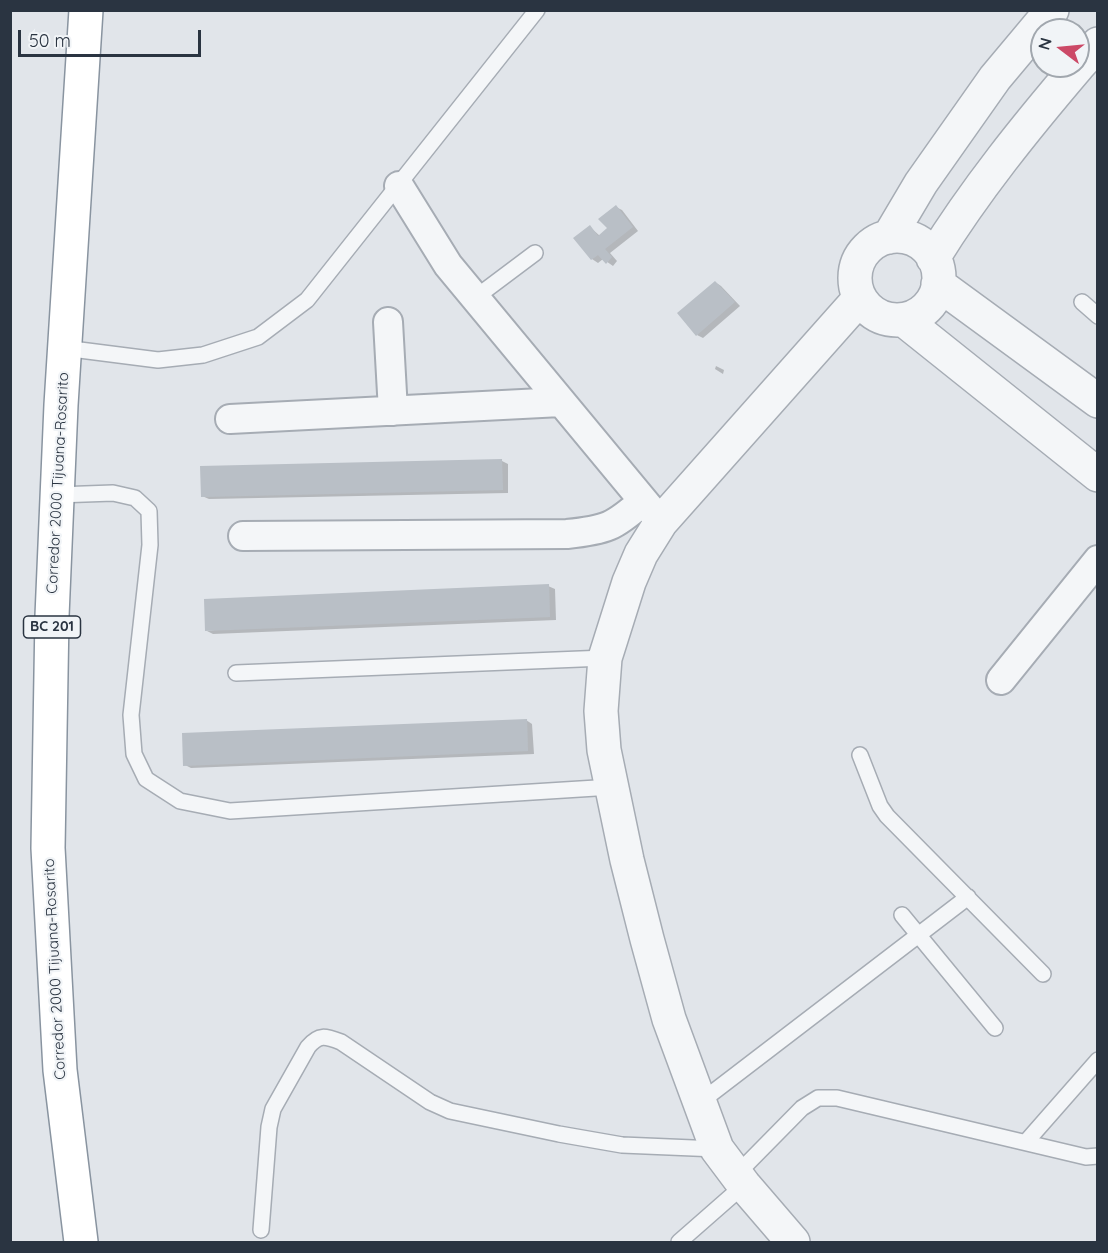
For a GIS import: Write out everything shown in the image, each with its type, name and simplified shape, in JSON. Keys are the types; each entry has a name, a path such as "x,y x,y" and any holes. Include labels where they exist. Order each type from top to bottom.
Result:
{"highway":[{"name":"Corredor 2000 Tijuana-Rosarito","path":"81,1242 60,1070 48,848 57,495 86,10"}],"street":[{"path":"889,237 921,183 995,78 1052,10"},
{"path":"1068,78 1039,112 955,224 936,271 935,297 927,307 917,315 904,320 891,320 867,309 855,286 855,273 859,260 871,245 889,237 915,240 926,248 936,271 1098,401"},
{"path":"399,186 448,265 652,512"},
{"path":"243,536 567,534 594,531 652,512 860,298"},
{"path":"904,320 1098,475"},
{"path":"388,322 393,411"},
{"path":"230,419 561,402"},
{"path":"652,512 641,555 629,582 605,658 601,711 604,750 647,939 669,1019 699,1103 732,1170 789,1241"},
{"path":"1000,680 1098,560"}],"lane":[{"path":"64,348 158,360 203,356 258,338 307,300 537,10"},
{"path":"475,298 535,253"},
{"path":"1082,302 1098,316"},
{"path":"57,495 113,493 135,498 149,511 150,545 131,715 134,754 146,779 180,801 230,811 612,787"},
{"path":"236,673 605,658"},
{"path":"860,755 886,816 1043,974"},
{"path":"699,1103 968,897"},
{"path":"902,915 995,1028"},
{"path":"261,1230 269,1127 273,1108 308,1047 315,1039 327,1037 341,1042 430,1102 450,1111 560,1134 622,1144 732,1170"},
{"path":"1026,1142 1098,1060"},
{"path":"679,1242 732,1170 802,1108 818,1098 837,1098 1086,1157 1098,1156"}],"building":[{"path":"616,205 633,227 605,249 612,257 606,264 598,255 591,260 573,238 590,225 598,236 607,228 598,219"},
{"path":"715,281 735,302 696,336 677,313"},
{"path":"502,459 503,490 201,497 200,466"},
{"path":"549,584 550,617 205,631 204,599"},
{"path":"527,719 528,751 183,766 182,733"}]}
